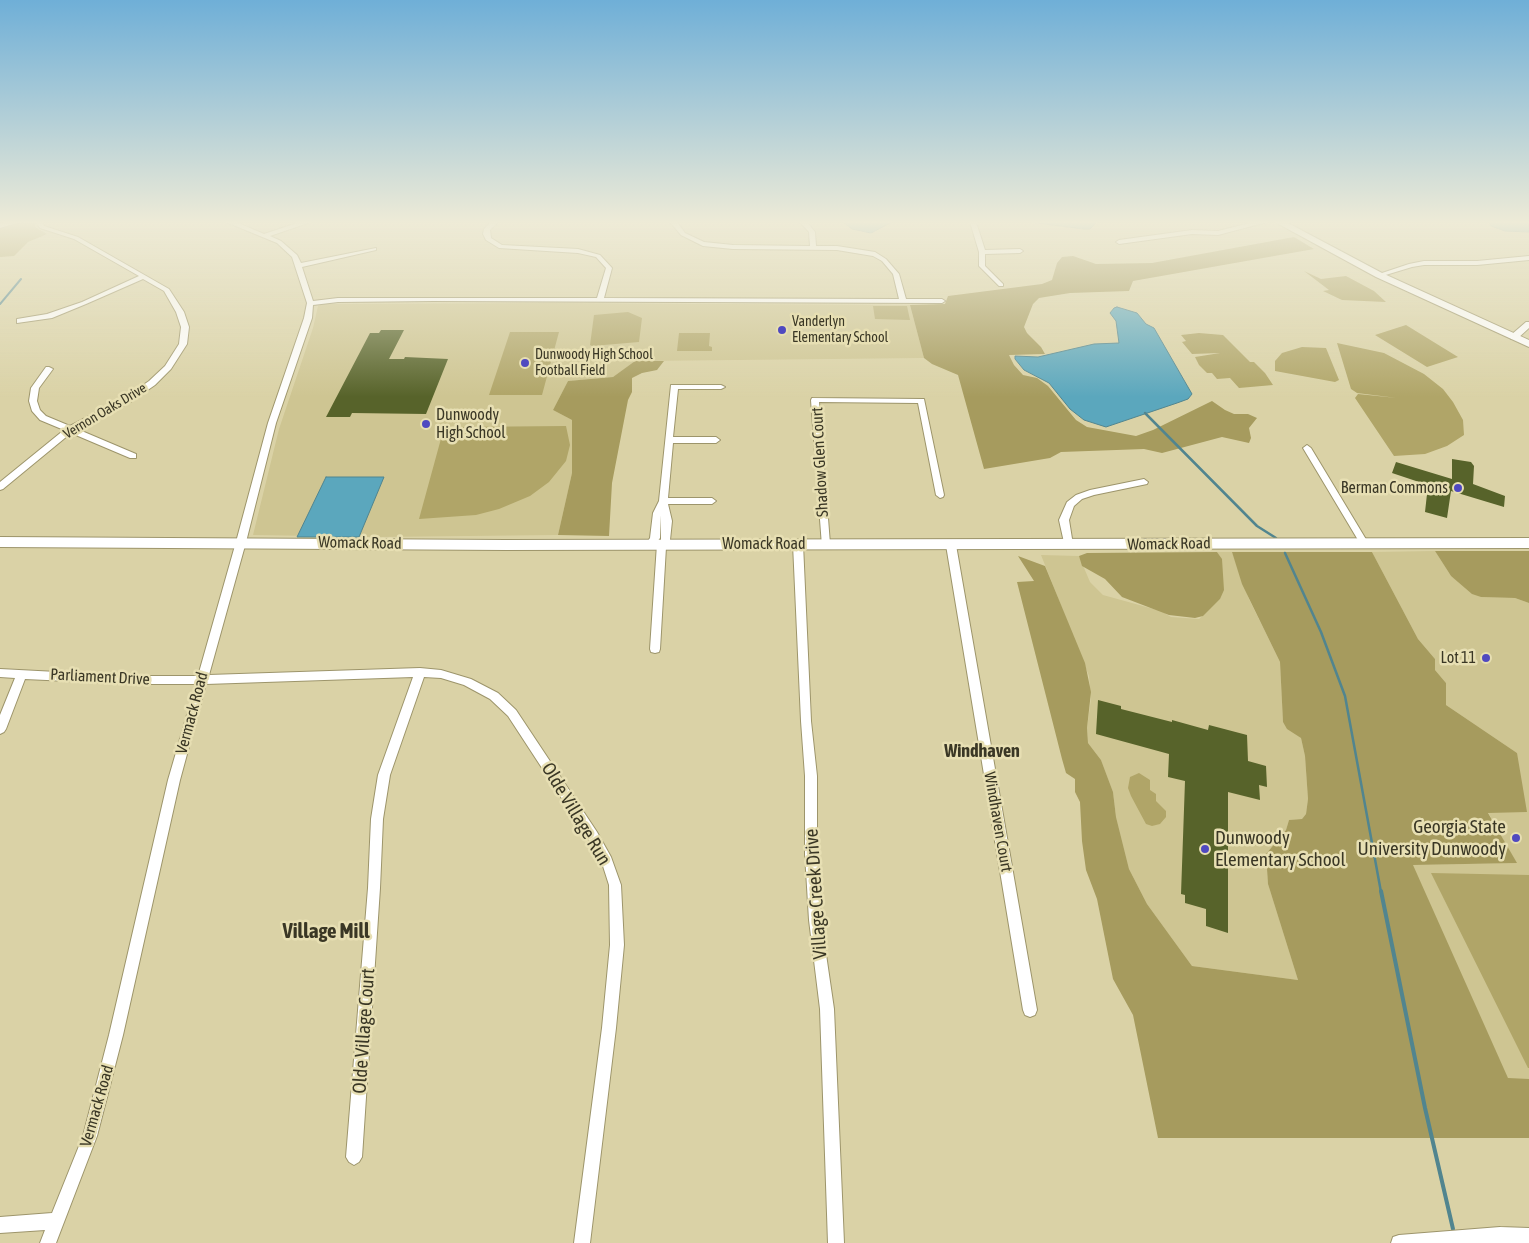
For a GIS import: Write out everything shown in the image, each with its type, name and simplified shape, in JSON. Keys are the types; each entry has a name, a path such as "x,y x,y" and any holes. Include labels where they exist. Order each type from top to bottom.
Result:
{"street":[{"path":"20,321 49,316 136,280"},
{"name":"Vernon Oaks Drive","path":"0,487 69,430 129,399 152,383 168,367 183,344 185,328 180,312 167,290 151,280"},
{"path":"302,280 310,303 366,300 942,300"},
{"path":"600,299 606,280"},
{"path":"898,280 903,300"},
{"path":"996,280 1001,285"},
{"path":"1390,280 1529,344"},
{"name":"Vermack Road","path":"48,1243 90,1136 116,1035 174,780 241,542 272,423 301,340 310,303"},
{"path":"1514,337 1529,324"},
{"path":"49,369 35,388 33,401 36,411 43,418 133,456"},
{"path":"655,649 660,539 667,521 663,501 674,387 721,387"},
{"name":"Shadow Glen Court","path":"825,544 815,400 921,401 940,495"},
{"path":"669,440 716,440"},
{"path":"1307,448 1364,543"},
{"path":"1068,545 1064,520 1070,504 1079,497 1093,492 1144,482"},
{"path":"663,501 712,501"},
{"name":"Womack Road","path":"0,542 506,545 660,539 798,544 951,546 1529,543"},
{"name":"Village Creek Drive","path":"798,544 806,721 811,776 811,854 815,920 827,1009 836,1243"},
{"name":"Windhaven Court","path":"951,546 1030,1010"},
{"name":"Olde Village Run","path":"201,680 420,672 441,674 467,682 494,696 512,713 593,836 607,860 616,885 618,914 616,954 582,1243"},
{"name":"Olde Village Court","path":"354,1157 374,888 376,819 384,775 420,672"},
{"name":"Parliament Drive","path":"0,673 134,680 201,680"},
{"path":"0,729 22,673"},
{"path":"0,1225 56,1221"},
{"path":"1399,1243 1500,1235 1529,1236"}],"shaded area":[{"path":"1052,280 1139,280 1133,281 1129,291 1070,293 1039,298 1033,304 1024,327 1045,354 1009,355 1014,365 1023,375 1037,378 1048,386 1076,420 1087,427 1136,436 1153,430 1212,401 1234,414 1248,414 1257,418 1249,428 1251,438 1249,443 1222,437 1162,453 1144,449 1061,452 1050,458 984,469 958,375 932,364 924,358 910,305 945,304 948,296 1042,284"},
{"path":"1316,280 1353,280 1374,291 1386,302 1342,300 1323,291 1329,290"},
{"name":"Dunwoody High School","path":"322,304 910,305 924,358 642,361 642,357 613,377 568,381 553,410 572,420 572,473 558,535 377,537 253,535 279,429 313,328 318,306"},
{"path":"873,306 907,306 910,320 875,319"},
{"path":"628,312 642,318 639,342 590,345 594,315"},
{"path":"1406,325 1458,357 1427,367 1375,335"},
{"name":"Dunwoody High School Football Field","path":"510,332 559,332 542,395 489,395"},
{"path":"679,333 710,333 709,346 712,347 712,351 677,351"},
{"path":"1199,333 1223,335 1250,362 1254,362 1265,373 1273,385 1239,388 1230,378 1217,379 1212,373 1207,373 1199,365 1195,357 1220,353 1192,354 1182,342 1186,341 1181,335"},
{"path":"1337,343 1384,353 1424,374 1443,389 1453,402 1463,420 1464,435 1447,446 1425,454 1394,456 1355,398 1358,394 1397,398 1357,393 1351,389"},
{"path":"1302,347 1326,348 1339,380 1335,382 1275,371 1275,361 1282,353"},
{"path":"642,356 642,361 664,361 657,370 642,373 632,378 632,392 628,400 612,483 609,536 558,535 572,473 572,420 553,410 568,381 613,377"},
{"path":"566,426 570,445 566,461 549,482 530,496 499,509 476,515 419,519 442,435 458,427"},
{"name":"Georgia State University Dunwoody","path":"1435,551 1451,576 1481,597 1515,598 1529,603 1529,1079 1508,1079 1412,865 1516,863 1488,812 1517,753 1446,705 1446,683 1435,670 1435,659 1418,639 1372,552"},
{"path":"1435,551 1529,551 1529,603 1515,598 1481,597 1472,594 1451,576"},
{"path":"1217,552 1232,552 1249,599 1280,662 1283,722 1301,738 1305,756 1308,799 1306,814 1302,819 1289,820 1286,830 1266,854 1268,884 1298,980 1192,966 1147,904 1129,869 1116,817 1113,792 1101,760 1088,743 1087,728 1091,699 1089,676 1041,555 1079,556 1090,582 1103,595 1161,611 1171,617 1199,619 1220,599 1221,558"},
{"path":"1217,552 1222,559 1224,590 1220,599 1203,616 1195,618 1169,615 1122,597 1105,579 1082,566 1079,556 1087,553"},
{"path":"1232,552 1372,552 1418,639 1435,659 1435,670 1446,683 1446,705 1517,753 1527,812 1488,813 1517,863 1413,865 1508,1078 1529,1079 1529,1138 1158,1138 1133,1015 1113,979 1097,899 1086,870 1080,802 1075,792 1075,779 1066,773 1017,582 1034,581 1018,556 1045,566 1085,663 1091,692 1087,728 1088,743 1101,760 1113,792 1116,817 1129,869 1147,904 1192,966 1298,980 1268,884 1266,854 1286,830 1289,820 1302,819 1306,814 1308,799 1305,756 1301,738 1287,729 1283,722 1280,662 1242,584"},
{"path":"1139,773 1150,780 1150,790 1156,794 1156,801 1166,811 1166,817 1160,824 1152,826 1146,824 1131,796 1128,788 1130,777"},
{"path":"1431,873 1529,875 1529,1068 1528,1068"}],"water":[{"path":"1117,307 1137,313 1146,324 1154,328 1192,394 1188,399 1106,427 1084,420 1070,409 1049,383 1024,370 1015,359 1015,356 1038,357 1094,344 1119,343 1116,321 1110,313"},
{"path":"326,477 384,477 359,537 297,537"}],"building":[{"name":"Dunwoody High School","path":"381,330 404,330 389,359 404,359 405,357 448,359 426,414 352,413 350,417 326,417 370,333 379,333"},
{"name":"Berman Commons","path":"1452,459 1471,462 1474,466 1473,484 1505,496 1504,507 1451,491 1447,518 1425,512 1428,485 1392,473 1396,462 1452,479"},
{"name":"Dunwoody Elementary School","path":"1098,700 1121,706 1121,709 1172,722 1172,720 1208,730 1209,725 1247,735 1248,761 1266,766 1267,787 1259,785 1260,800 1228,792 1228,933 1206,926 1206,909 1185,903 1185,895 1181,894 1185,781 1168,777 1169,754 1096,734"}],"waterway":[{"path":"0,304 20,280"},
{"path":"1145,413 1257,526 1276,538"},
{"path":"1285,553 1321,632 1345,696 1381,892"},
{"path":"1381,891 1425,1108 1453,1229"}],"place":[{"name":"Vanderlyn Elementary School","path":"782,330"},
{"name":"Dunwoody High School Football Field","path":"525,363"},
{"name":"Dunwoody High School","path":"426,424"},
{"name":"Berman Commons","path":"1458,488"},
{"name":"Lot 11","path":"1486,658"},
{"name":"Georgia State University Dunwoody","path":"1516,838"},
{"name":"Dunwoody Elementary School","path":"1205,849"}],"district":[{"name":"Windhaven","path":"982,751"},
{"name":"Village Mill","path":"326,931"}]}
